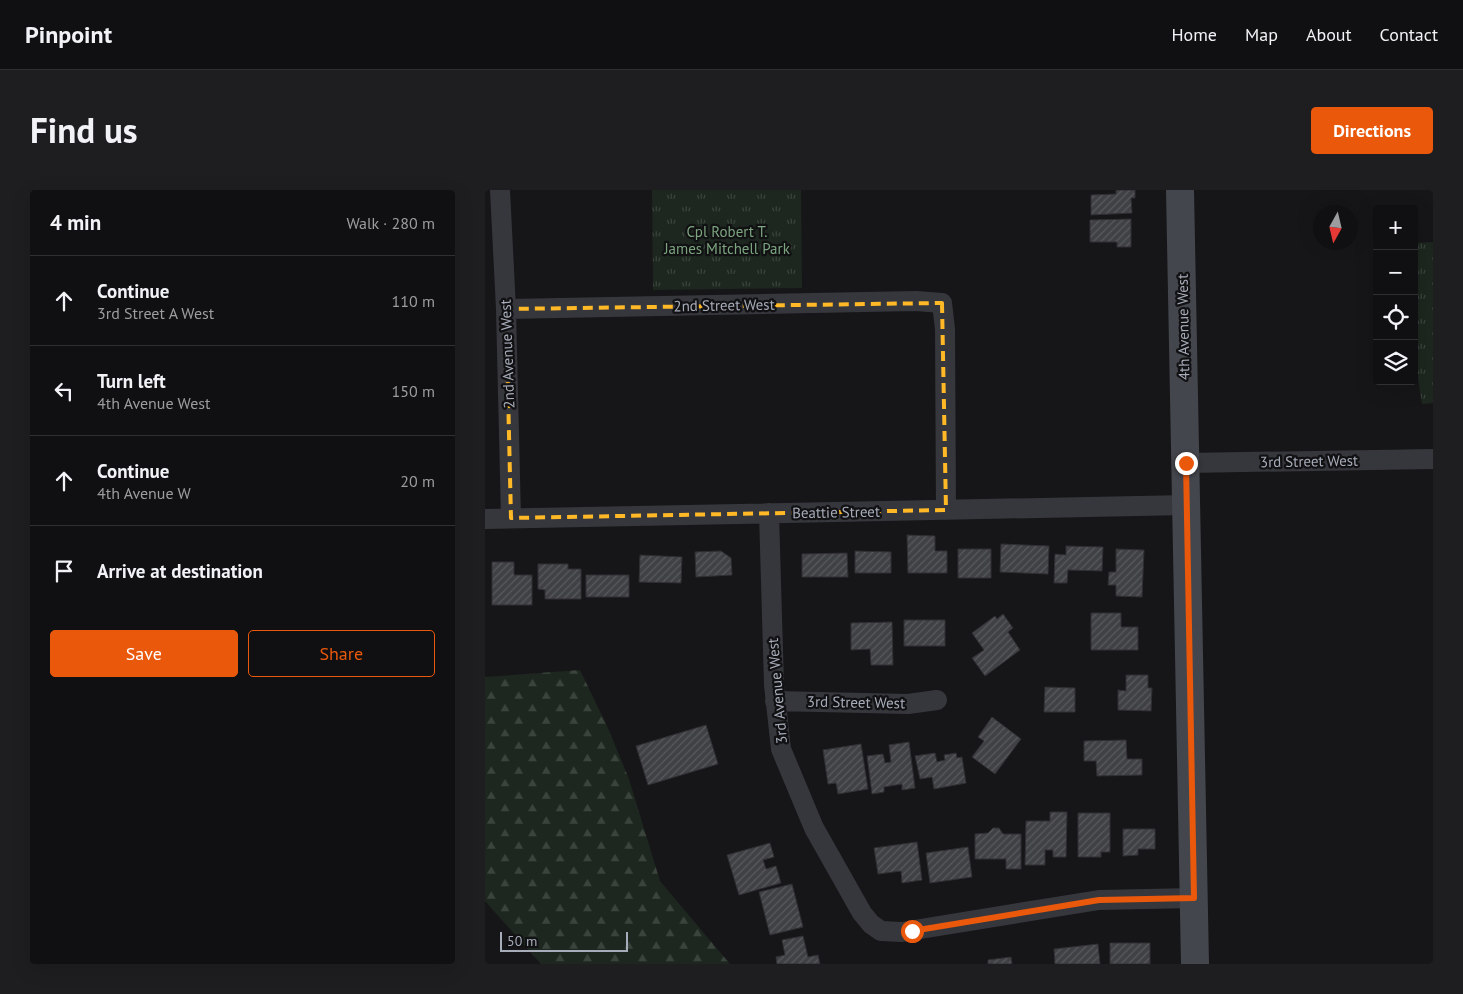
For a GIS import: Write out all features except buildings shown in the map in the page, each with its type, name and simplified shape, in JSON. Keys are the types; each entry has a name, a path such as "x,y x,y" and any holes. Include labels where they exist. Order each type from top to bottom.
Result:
{"street":[{"name":"2nd Avenue West","path":"501,190 511,518"},
{"name":"4th Avenue West","path":"1180,190 1187,505"},
{"name":"2nd Street West","path":"506,309 916,301 942,303 945,329 946,510"},
{"name":"3rd Street West","path":"1186,463 1433,459"},
{"name":"Beattie Street","path":"485,519 1187,505"},
{"path":"1187,505 1195,964"},
{"name":"3rd Avenue West","path":"769,513 775,701 781,749 814,828 857,906 871,924 881,931 893,933 1099,900 1194,898"},
{"name":"3rd Street West","path":"775,701 908,704 937,700"}],"highlighted area":[{"path":"942,303 946,510 511,518 506,309"}],"green space":[{"name":"Cpl Robert T. James Mitchell Park","path":"652,190 801,190 802,288 653,290"},
{"path":"1433,242 1433,403 1422,404 1418,378 1418,243"},
{"path":"580,670 608,728 629,779 660,881 730,964 541,964 485,901 485,677"}],"route":[{"path":"912,931 1099,900 1194,898 1186,463"}]}
